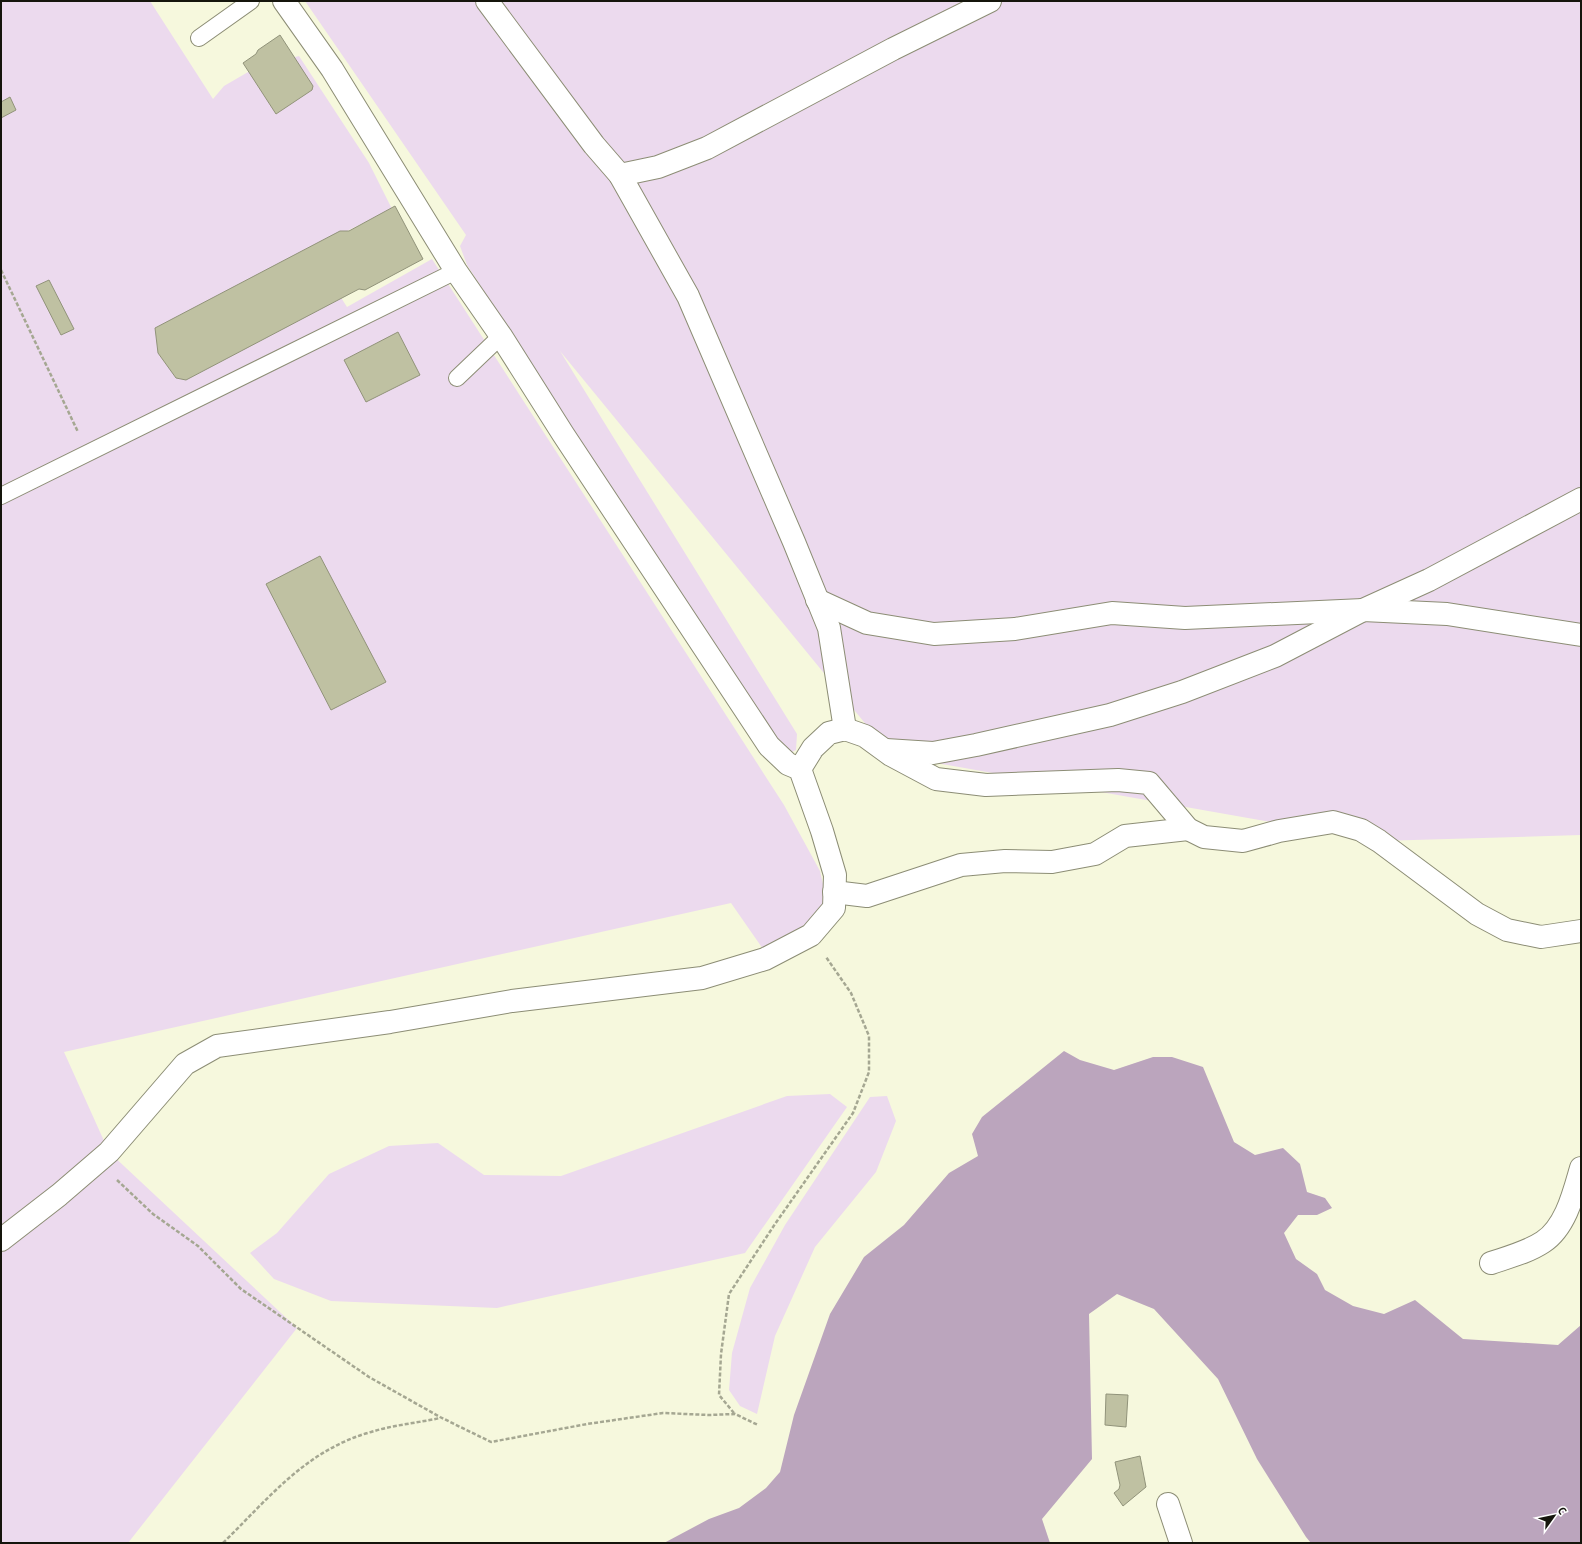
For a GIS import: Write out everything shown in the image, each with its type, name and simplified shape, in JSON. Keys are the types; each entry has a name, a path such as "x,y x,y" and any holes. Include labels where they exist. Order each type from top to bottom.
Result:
{"street":[{"path":"1,1240 59,1195 109,1152 184,1064 217,1046 390,1022 512,1001 702,978 765,959 811,935 834,908 835,875 822,831 800,769 788,764 769,746 562,434 501,336 456,271 332,69 284,1"},
{"path":"487,1 594,145 620,175 688,296 829,628 845,729"},
{"path":"620,175 658,167 707,148 893,49 990,1"},
{"path":"883,750 933,753 976,745 1110,715 1182,692 1274,656 1363,610 1429,580 1581,499"},
{"path":"817,600 867,623 934,634 1015,629 1112,613 1185,618 1363,610 1448,614 1581,635"},
{"path":"800,769 813,748 829,733 845,729 865,736 891,755 936,779 986,785 1118,780 1149,783 1188,829 1204,837 1243,841 1279,831 1333,822 1367,833 1414,866 1477,914 1507,930 1541,936 1581,931"},
{"path":"834,892 867,896 961,865 1005,861 1052,862 1095,854 1125,836 1188,829"},
{"path":"1492,1263 1517,1255 1544,1241 1562,1222 1572,1198 1581,1168"},
{"path":"1168,1504 1181,1543"}],"lane":[{"path":"199,38 250,1"},
{"path":"1,496 456,271"},
{"path":"457,378 501,336"}],"path":[{"path":"1,270 88,452"},
{"path":"758,1425 735,1414 719,1395 721,1354 729,1294 775,1224 853,1113 869,1072 869,1036 851,993 811,935"},
{"path":"97,1162 153,1214 198,1246 241,1289 369,1377 440,1418 491,1442 587,1424 663,1413 709,1415 735,1414"},
{"path":"223,1543 283,1482 311,1459 341,1443 371,1432 440,1418"}],"shaded area":[{"path":"1,1 150,1 213,99 224,86 255,68 299,56 369,163 392,209 310,249 347,307 432,259 784,805 820,871 825,893 821,912 802,928 763,949 731,903 64,1052 109,1152 297,1328 128,1543 1,1543"},
{"path":"305,1 1581,1 1581,835 1379,841 891,755 560,351 797,734 796,750 784,756 467,265 460,246 466,235"},
{"path":"1064,1051 1080,1060 1114,1070 1153,1057 1172,1057 1203,1067 1234,1142 1255,1155 1283,1148 1300,1164 1307,1192 1325,1198 1332,1208 1317,1215 1298,1215 1284,1233 1296,1259 1317,1274 1325,1290 1353,1306 1384,1314 1415,1300 1463,1339 1558,1345 1581,1325 1581,1543 1311,1543 1257,1459 1218,1379 1154,1309 1117,1294 1089,1314 1092,1459 1042,1519 1050,1543 664,1543 709,1519 739,1508 766,1488 780,1472 794,1415 830,1314 864,1257 904,1225 949,1173 978,1156 972,1134 982,1117"},
{"path":"830,1094 847,1107 745,1253 497,1308 331,1301 274,1279 250,1253 277,1233 329,1174 389,1146 438,1143 484,1175 561,1176 787,1096"},
{"path":"887,1096 896,1121 876,1172 815,1247 775,1336 757,1414 740,1406 729,1390 732,1353 750,1288 785,1225 870,1097"}],"building":[{"path":"280,35 313,86 312,90 276,114 243,63 256,54 258,50"},
{"path":"10,97 16,110 1,118 1,102"},
{"path":"395,206 423,259 365,290 359,289 186,380 176,378 158,353 155,328 340,231 349,231"},
{"path":"49,280 74,329 61,335 36,286"},
{"path":"398,332 420,375 366,402 344,360"},
{"path":"320,556 386,682 331,710 266,584"},
{"path":"1106,1394 1128,1395 1126,1427 1105,1425"},
{"path":"1140,1456 1146,1487 1123,1506 1114,1493 1119,1489 1120,1485 1115,1462"}]}
